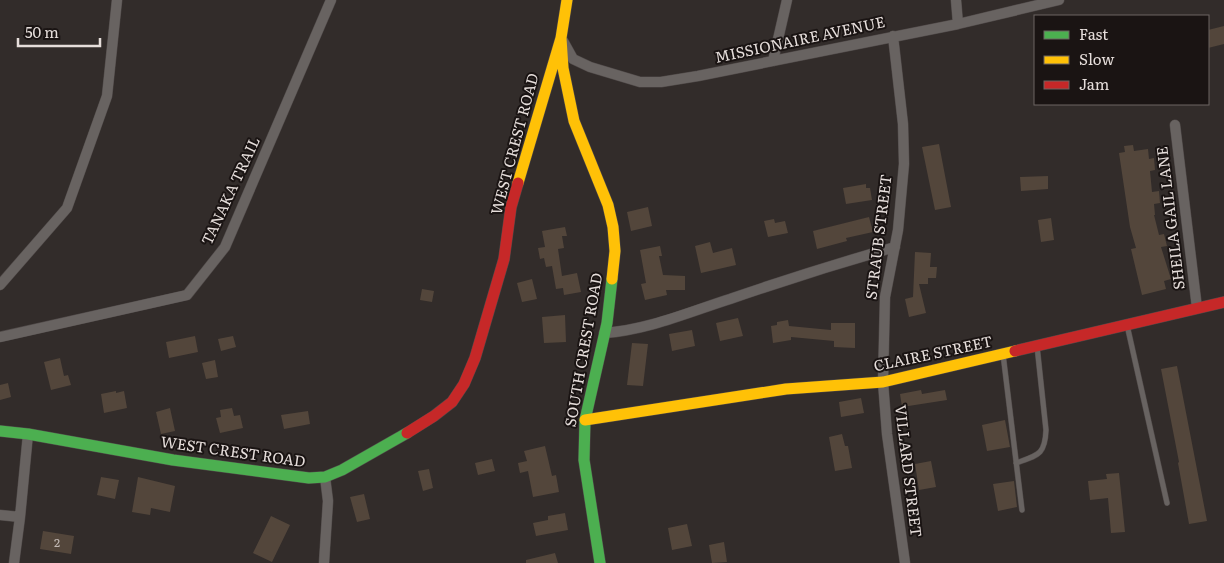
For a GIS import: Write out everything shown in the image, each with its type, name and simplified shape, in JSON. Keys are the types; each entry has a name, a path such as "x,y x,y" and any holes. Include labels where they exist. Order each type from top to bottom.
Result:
{"street":[{"path":"0,285 67,208 107,96 117,0"},
{"name":"TANAKA TRAIL","path":"0,337 187,295 225,247 331,0"},
{"name":"SOUTH CREST ROAD","path":"567,0 561,38 564,68 574,121 608,205 613,227 613,275 604,333 585,420 584,460 600,563"},
{"path":"773,61 787,0"},
{"path":"956,0 958,24"},
{"name":"MISSIONAIRE AVENUE","path":"561,38 573,59 590,68 640,82 661,82 958,24 1059,0"},
{"name":"STRAUB STREET","path":"883,382 886,297 895,247 904,164 903,124 893,36"},
{"name":"WEST CREST ROAD","path":"0,432 28,434 173,460 309,478 325,477 342,470 374,453 434,416 452,402 464,384 475,358 504,259 511,207 561,38"},
{"name":"SHEILA GAIL LANE","path":"1176,125 1197,308"},
{"path":"604,333 624,332 682,316 810,272 895,247"},
{"name":"CLAIRE STREET","path":"585,420 786,389 883,382 1224,302"},
{"name":"VILLARD STREET","path":"883,382 887,434 905,563"},
{"path":"14,563 28,434"},
{"path":"324,563 328,501 325,477"},
{"path":"0,515 20,517"}],"lane":[{"path":"1127,324 1166,503"},
{"path":"1016,463 1036,456 1042,451 1045,443 1046,430 1037,346"},
{"path":"1003,354 1022,510"}],"building":[{"path":"1224,26 1224,44 1209,48 1209,30"},
{"path":"939,144 951,207 935,210 922,147"},
{"path":"1133,145 1134,151 1148,149 1149,159 1154,158 1155,170 1150,171 1152,192 1159,191 1160,203 1154,204 1154,215 1159,235 1164,234 1167,246 1161,247 1171,279 1164,281 1166,289 1142,295 1131,249 1136,248 1130,227 1119,153 1125,152 1124,146"},
{"path":"1048,176 1048,189 1021,191 1020,177"},
{"path":"866,184 866,188 870,188 872,200 846,204 843,188"},
{"path":"648,207 652,226 631,231 627,212"},
{"path":"869,217 873,232 846,238 847,241 817,249 813,231"},
{"path":"1051,218 1054,240 1041,242 1038,220"},
{"path":"774,219 775,223 785,221 788,233 768,237 764,221"},
{"path":"565,227 567,236 562,236 564,248 558,249 562,276 577,273 581,292 564,295 563,288 556,289 552,266 546,267 544,258 540,259 538,248 545,247 542,231"},
{"path":"710,242 713,253 732,248 736,265 701,273 695,246"},
{"path":"660,246 662,256 659,256 663,275 685,276 685,290 666,290 667,295 645,300 641,284 646,283 640,250"},
{"path":"915,252 931,253 930,267 937,267 936,278 928,278 928,284 919,284 926,313 909,317 905,299 913,297"},
{"path":"532,279 537,299 522,302 517,283"},
{"path":"422,289 434,291 432,302 420,300"},
{"path":"565,315 566,342 544,343 542,317"},
{"path":"738,318 743,336 720,341 716,323"},
{"path":"788,320 789,326 831,330 831,323 855,323 855,348 834,347 834,341 791,337 791,340 773,343 771,326 777,325 777,322"},
{"path":"692,330 695,346 672,351 669,334"},
{"path":"195,336 198,352 169,358 166,342"},
{"path":"233,336 236,347 221,351 218,339"},
{"path":"632,343 648,344 643,386 627,385"},
{"path":"60,358 64,376 68,375 71,385 51,390 44,362"},
{"path":"215,360 218,377 206,379 202,363"},
{"path":"1177,366 1207,521 1189,524 1161,369"},
{"path":"8,383 11,397 0,400 0,385"},
{"path":"921,390 922,394 945,390 947,400 902,407 900,394"},
{"path":"116,391 116,393 124,391 127,408 104,413 101,394"},
{"path":"861,398 864,413 841,417 839,402"},
{"path":"170,408 175,431 161,434 156,412"},
{"path":"232,408 234,416 240,415 243,428 220,433 216,418 221,417 220,410"},
{"path":"308,411 310,424 284,429 281,415"},
{"path":"1005,420 1010,447 987,451 982,425"},
{"path":"842,434 845,446 848,446 852,468 835,471 829,437"},
{"path":"545,446 552,476 556,475 559,492 533,497 528,471 520,473 518,463 527,461 524,451"},
{"path":"492,459 495,471 478,475 475,463"},
{"path":"931,461 936,487 919,490 915,464"},
{"path":"429,469 433,488 423,491 418,471"},
{"path":"1119,473 1125,532 1111,533 1108,498 1090,500 1088,481 1107,479 1106,474"},
{"path":"101,477 119,480 115,499 97,495"},
{"path":"138,477 175,486 170,512 151,508 150,515 132,512"},
{"path":"1014,481 1017,507 998,511 993,484"},
{"path":"364,494 370,519 357,522 350,497"},
{"path":"565,513 568,530 536,536 533,523 548,520 548,516"},
{"path":"271,516 290,525 272,562 253,553"},
{"path":"687,524 692,546 672,550 668,528"},
{"path":"43,531 74,536 71,554 40,549"},
{"path":"724,542 727,562 712,563 709,545"},
{"path":"555,553 558,563 526,563 526,560"}],"traffic: fast":[{"path":"600,563 584,460 585,420 607,323 612,279"},
{"path":"0,431 28,434 173,460 309,478 325,477 342,470 407,433"}],"traffic: slow":[{"path":"567,0 561,38 563,68 574,121 608,205 613,227 615,251 612,279"},
{"path":"518,183 561,38"},
{"path":"585,420 786,389 883,382 1015,351"}],"traffic: jam":[{"path":"407,433 452,402 464,384 475,358 504,259 511,207 518,183"},
{"path":"1015,351 1224,302"}]}
